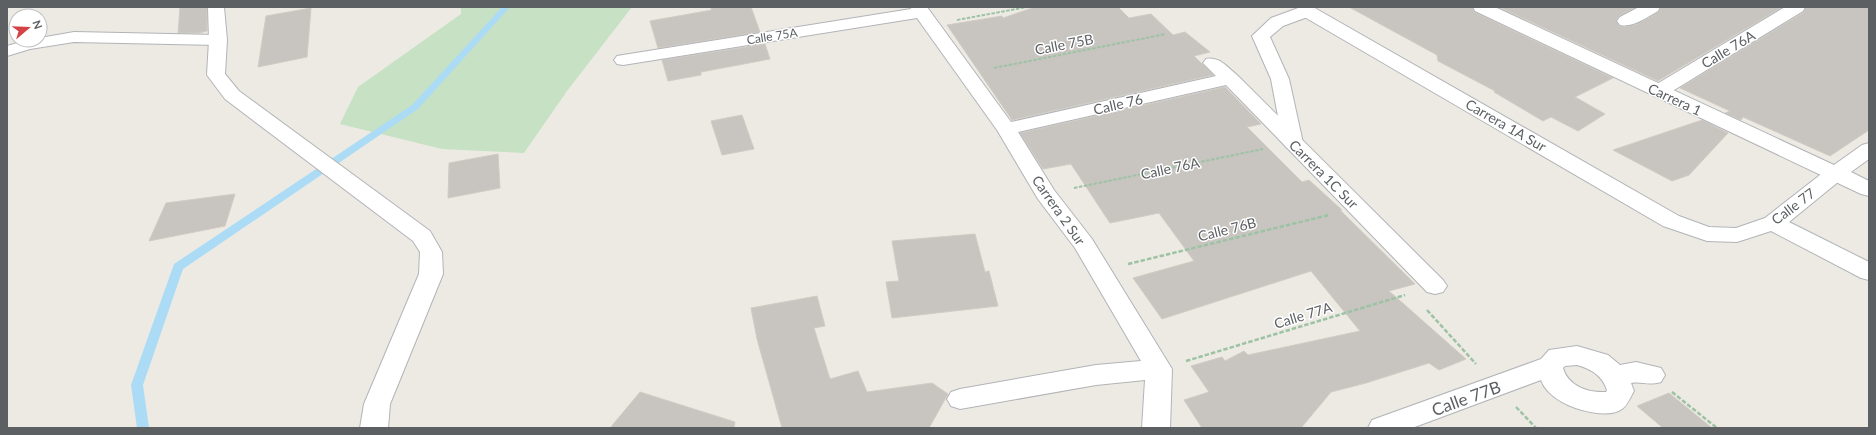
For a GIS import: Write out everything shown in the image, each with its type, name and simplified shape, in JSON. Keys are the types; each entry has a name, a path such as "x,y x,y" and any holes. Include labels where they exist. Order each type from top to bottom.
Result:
{"street":[{"path":"216,7 218,40 216,75 232,95 422,236 430,252 431,274 377,404 374,428"},
{"name":"Carrera 1","path":"1481,7 1869,189"},
{"path":"1626,21 1652,7"},
{"name":"Calle 76A","path":"1659,91 1797,7"},
{"path":"1293,143 1280,79 1261,36 1277,22 1312,9"},
{"name":"Carrera 1A Sur","path":"1312,9 1671,221 1707,234"},
{"name":"Calle 75A","path":"623,60 924,15"},
{"name":"Carrera 2 Sur","path":"924,15 1006,129 1046,194 1084,244 1159,369"},
{"name":"Carrera 1C Sur","path":"1212,63 1230,79 1435,286"},
{"name":"Calle 76","path":"1006,129 1230,79"},
{"name":"Calle 77","path":"1707,234 1737,235 1772,223 1869,149"},
{"path":"1772,223 1869,272"},
{"name":"Calle 77B","path":"1382,428 1497,387 1550,366 1558,357 1577,355 1599,362 1616,376"},
{"path":"1550,366 1554,381 1571,395 1594,403 1613,402 1621,391 1616,376 1636,372 1652,375"},
{"path":"960,400 1096,374 1159,369 1156,428"}],"lane":[{"path":"7,51 28,45 74,37 218,40"}],"path":[{"path":"924,15 1027,7"},
{"name":"Calle 75B","path":"966,74 1166,34"},
{"name":"Calle 76A","path":"1046,194 1293,143"},
{"name":"Calle 76B","path":"1100,271 1358,207"},
{"name":"Calle 77A","path":"1207,355 1405,296"},
{"path":"1422,305 1536,428"},
{"path":"1652,375 1717,428"}],"green space":[{"path":"461,7 632,7 567,91 524,153 442,149 340,124 358,87 461,14"}],"building":[{"path":"180,7 207,7 207,31 199,33 178,33"},
{"path":"710,7 751,7 760,32 658,48 650,21 712,10"},
{"path":"1035,7 1118,7 1129,18 1151,14 1173,35 1185,32 1210,52 1194,56 1213,75 1012,120 947,25 1002,16 1003,18"},
{"path":"1349,7 1472,7 1474,12 1613,78 1575,97 1605,114 1578,131 1551,117 1543,121 1494,92 1495,91 1438,61 1437,55"},
{"path":"1499,7 1636,7 1619,16 1616,20 1619,26 1625,27 1635,25 1645,20 1659,12 1661,7 1782,7 1658,81"},
{"path":"1806,7 1869,7 1869,130 1830,156 1743,117 1741,120 1725,113 1730,111 1680,88 1804,12"},
{"path":"311,8 307,57 258,67 266,16"},
{"path":"765,44 770,59 701,72 701,75 668,81 662,60"},
{"path":"1225,87 1261,124 1247,127 1302,182 1309,180 1342,210 1340,210 1415,284 1389,291 1466,359 1439,370 1429,363 1366,383 1331,392 1301,428 1202,428 1184,400 1209,392 1191,366 1222,357 1225,361 1244,351 1248,355 1360,331 1311,271 1162,319 1133,278 1194,261 1159,213 1110,223 1071,164 1043,169 1020,133"},
{"path":"742,115 754,149 722,155 711,121"},
{"path":"1702,120 1728,133 1689,175 1672,181 1613,150"},
{"path":"498,154 500,188 448,198 449,163"},
{"path":"235,194 225,226 149,241 166,203"},
{"path":"975,234 985,272 989,271 998,306 892,318 886,282 899,281 892,241"},
{"path":"817,296 825,326 814,328 830,379 858,371 867,392 932,383 948,394 929,428 782,428 757,339 751,308"},
{"path":"640,392 735,422 734,428 610,428"},
{"path":"1669,393 1712,428 1663,428 1637,406"}],"waterway":[{"path":"143,428 137,385 178,267 415,107 506,7"}]}
